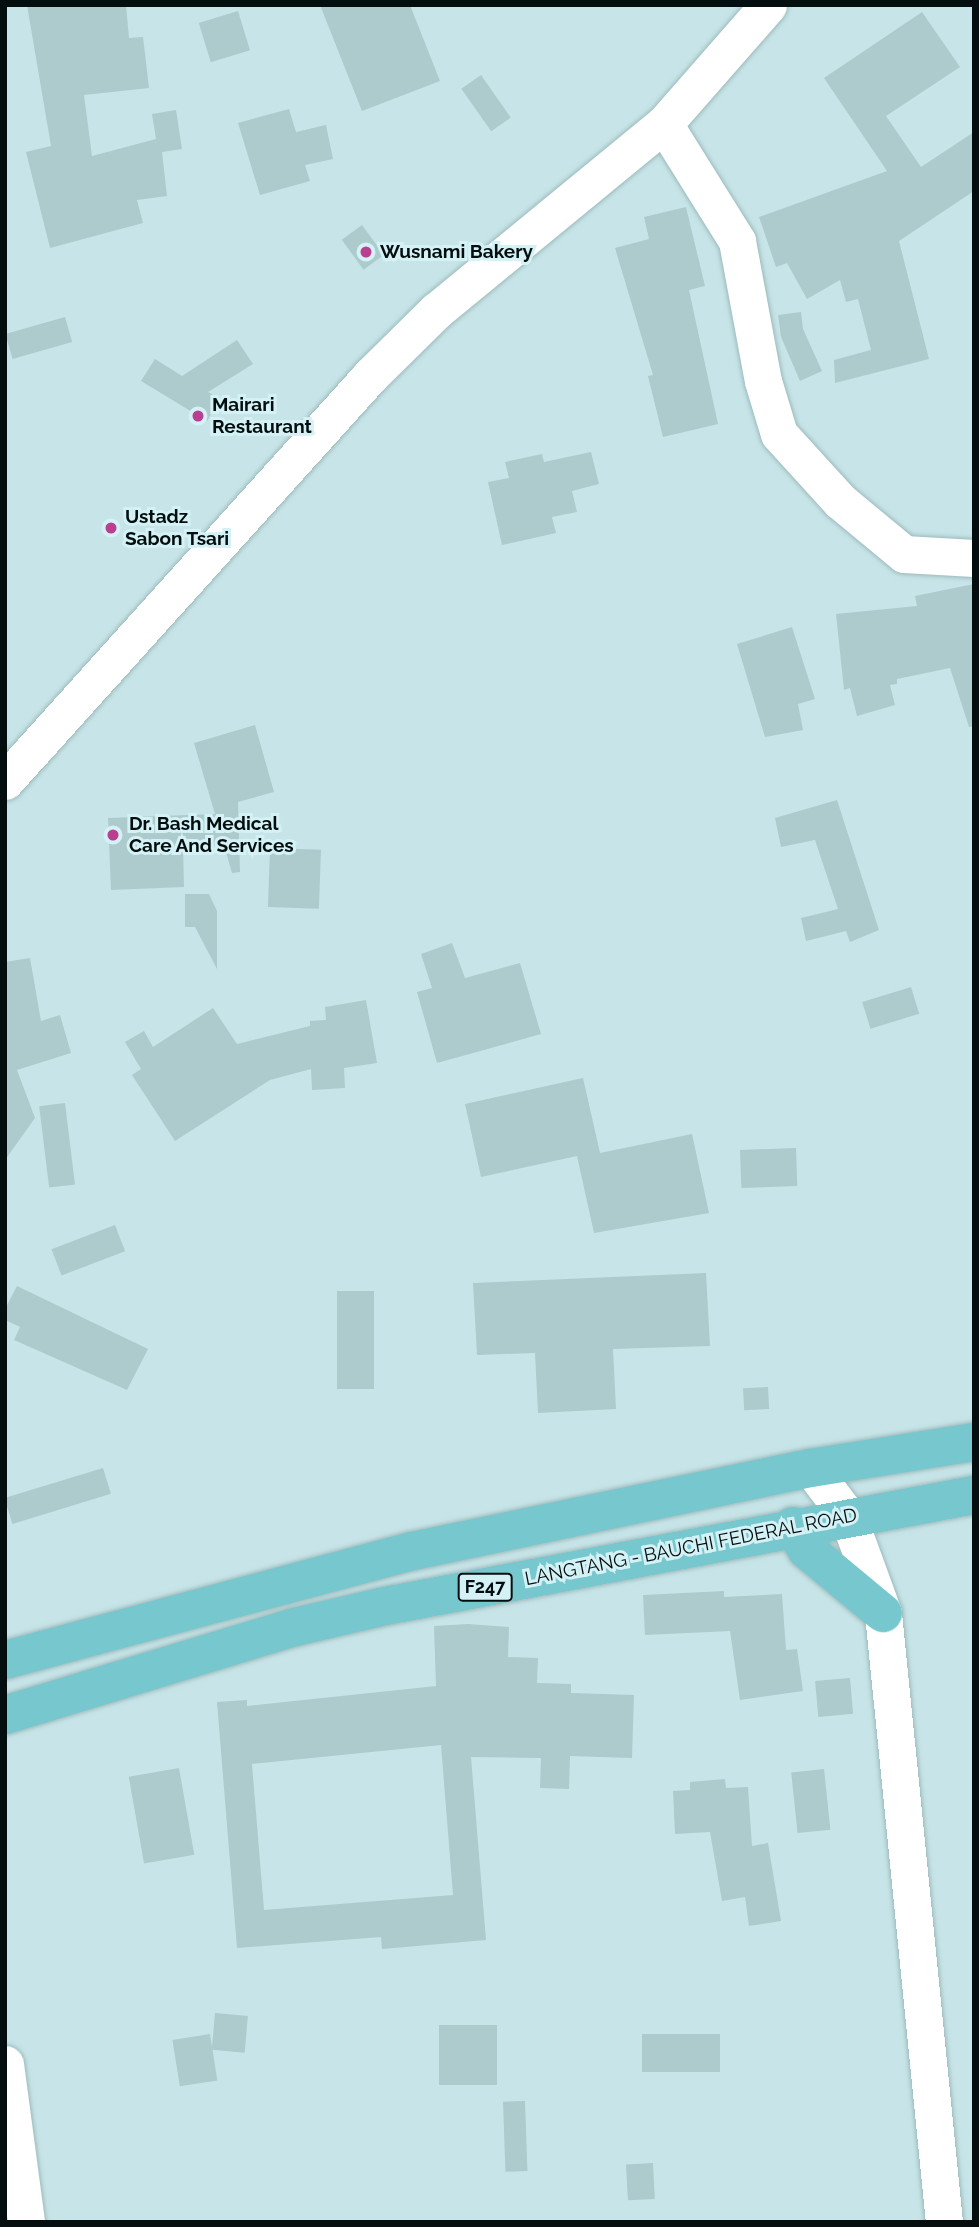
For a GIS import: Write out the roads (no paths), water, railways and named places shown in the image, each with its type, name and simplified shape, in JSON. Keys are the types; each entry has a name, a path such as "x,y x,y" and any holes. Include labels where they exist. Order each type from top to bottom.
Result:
{"main road":[{"path":"5,1660 413,1551 811,1468 974,1442"},
{"name":"LANGTANG - BAUCHI FEDERAL ROAD","path":"5,1715 295,1627 793,1526 974,1495"},
{"path":"793,1526 807,1550 883,1613"}],"street":[{"path":"5,781 370,376 436,311 664,124 768,5"},
{"path":"664,124 737,241 763,381 779,434 840,500 904,554 974,558"},
{"path":"811,1468 848,1517 883,1613 944,2222"},
{"path":"5,2064 26,2222"}],"place":[{"name":"Wusnami Bakery","path":"366,252"},
{"name":"Mairari Restaurant","path":"198,416"},
{"name":"Ustadz Sabon Tsari","path":"111,528"},
{"name":"Dr. Bash Medical Care And Services","path":"113,835"}]}
